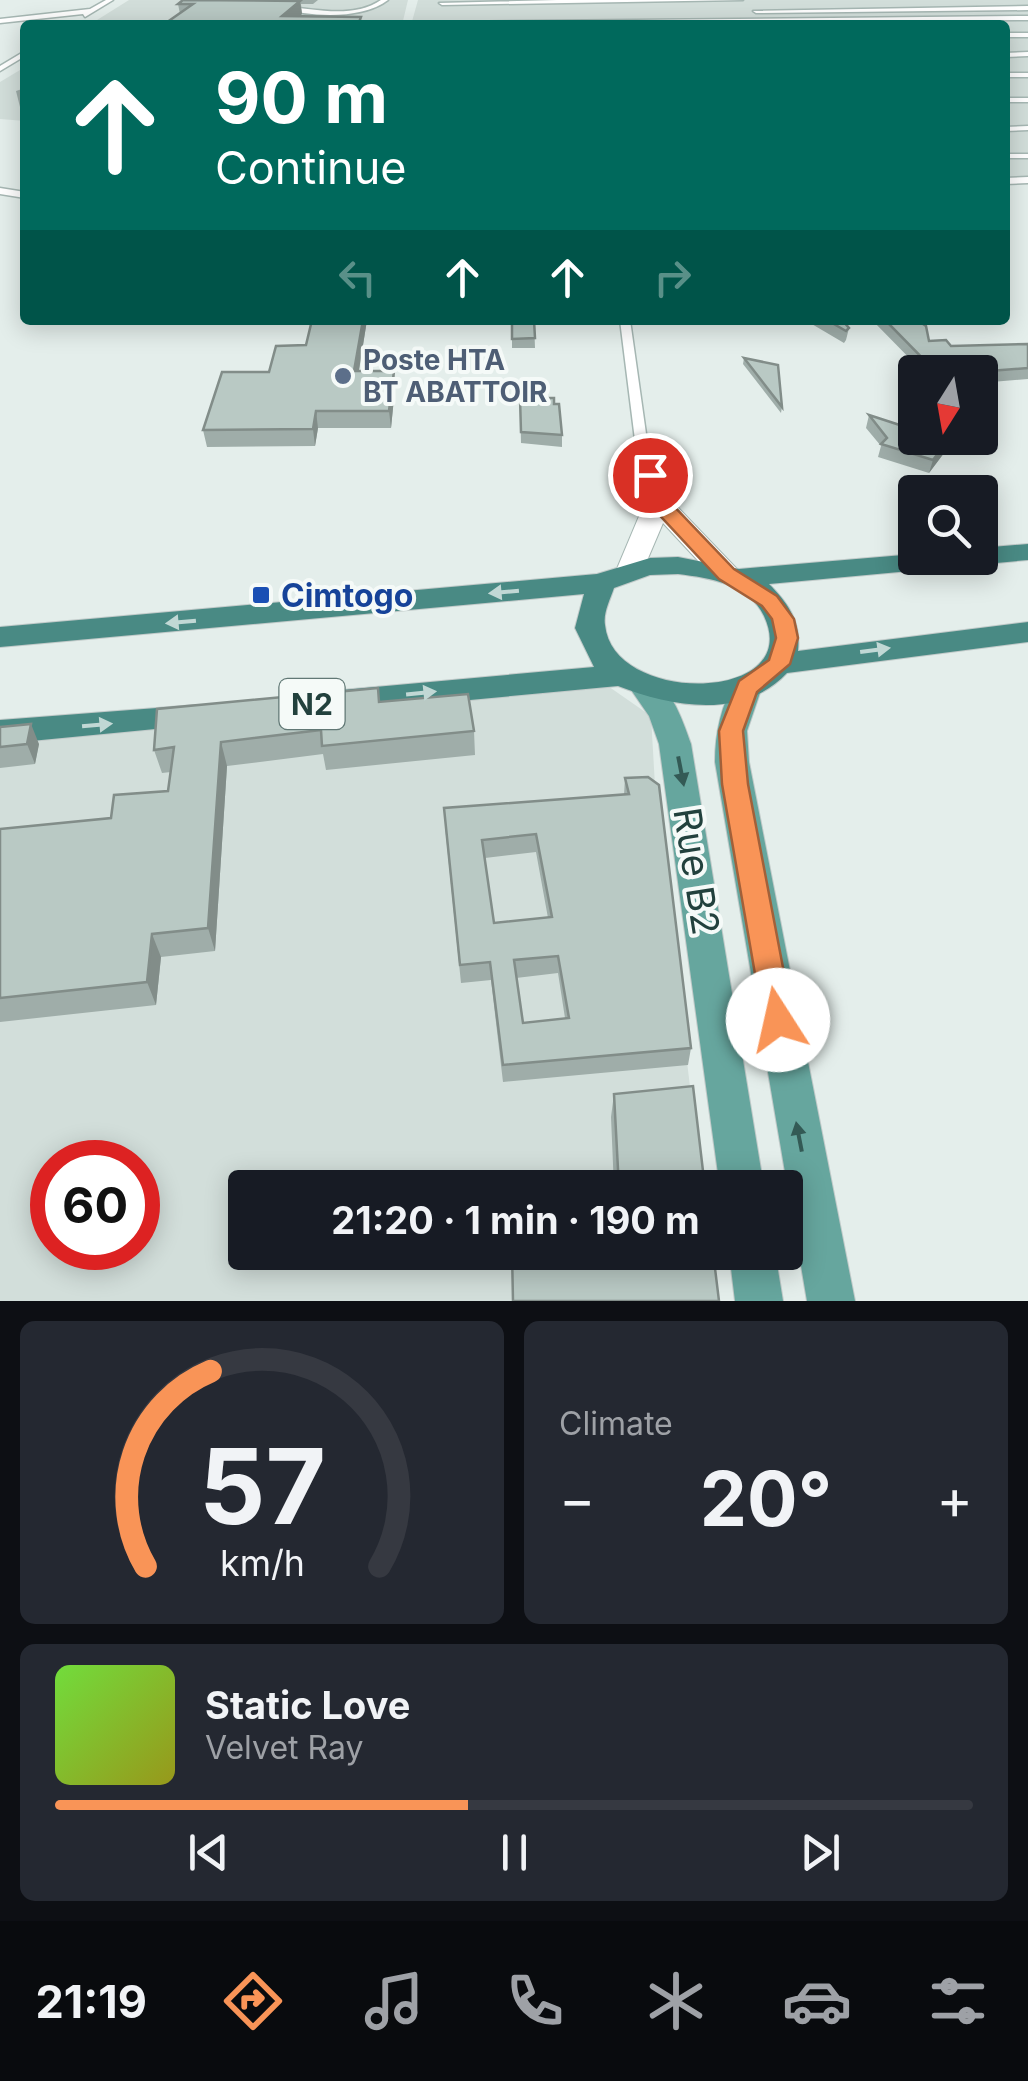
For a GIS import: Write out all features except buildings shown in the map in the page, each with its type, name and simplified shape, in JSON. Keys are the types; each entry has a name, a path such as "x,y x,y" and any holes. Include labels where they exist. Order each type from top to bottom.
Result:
{"highway":[{"path":"998,554 1028,552"},
{"path":"0,637 602,583 630,571 672,566 731,576 898,563"},
{"path":"731,576 770,601 782,619 787,638 763,676"},
{"path":"602,583 590,626 595,646 633,680"},
{"name":"N2","path":"304,705 633,680 689,696 763,676 1028,632"},
{"path":"0,732 228,712"}],"main road":[{"name":"Rue B2","path":"763,676 731,731 732,762 830,1301"},
{"name":"Rue B2","path":"633,680 664,713 676,744 739,1170"},
{"path":"754,1270 758,1301"}],"street":[{"path":"630,571 658,502 731,576"}],"lane":[{"path":"77,20 110,0"},
{"path":"165,0 204,3"},
{"path":"282,8 364,10 386,0"},
{"path":"441,20 442,1 740,0"},
{"path":"784,0 799,20"},
{"path":"442,14 1028,8"},
{"path":"310,20 320,11"},
{"path":"0,22 91,12"},
{"path":"937,20 1028,18"},
{"path":"627,325 642,448 658,502"}],"shaded area":[{"path":"129,0 408,0 403,20 97,20"},
{"path":"418,0 1028,0 1028,180 1010,181 1010,20 412,20"},
{"path":"20,70 20,121 0,119 0,82"},
{"path":"605,684 651,716 656,803 700,1170 228,1170 228,1270 712,1270 716,1301 0,1301 0,742"}],"place":[{"name":"Poste HTA BT ABATTOIR","path":"343,376"},
{"name":"Cimtogo","path":"261,595"}],"route":[{"path":"650,475 658,502 726,574 770,601 782,619 787,638 779,664 747,687 731,731 735,784 778,1020"}]}
